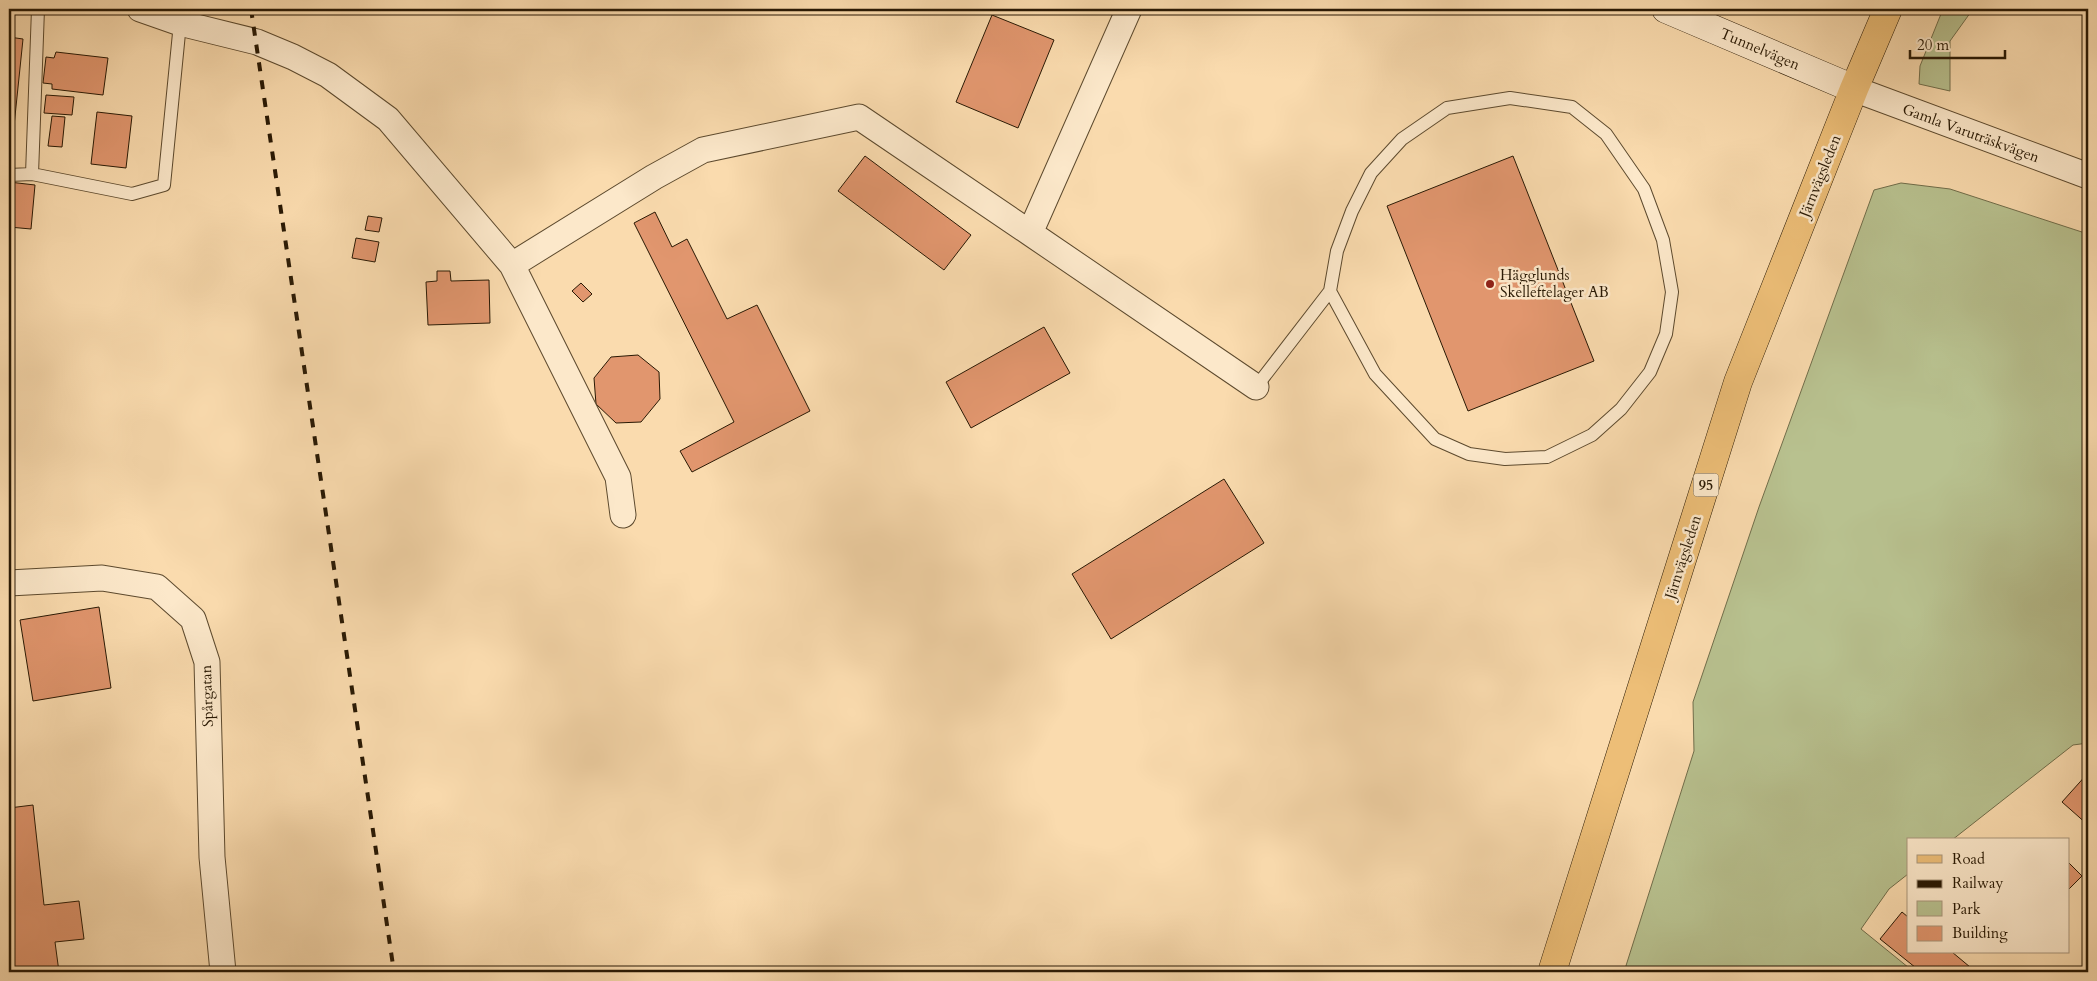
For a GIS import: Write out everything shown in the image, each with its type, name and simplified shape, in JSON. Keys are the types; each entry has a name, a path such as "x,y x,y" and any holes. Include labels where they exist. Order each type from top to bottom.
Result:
{"main road":[{"name":"Järnvägsleden","path":"1552,972 1738,382 1854,89 1888,9"}],"street":[{"path":"140,9 180,23 256,42 293,57 336,81 388,119 512,265 618,477 623,515"},
{"path":"1030,233 1129,9"},
{"name":"Tunnelvägen","path":"1666,9 1854,89"},
{"name":"Gamla Varuträskvägen","path":"1854,89 2088,176"},
{"path":"512,265 654,177 703,150 859,118 1256,388"},
{"name":"Spårgatan","path":"9,583 102,578 157,587 193,619 207,662 212,857 223,972"}],"lane":[{"path":"32,174 38,9"},
{"path":"9,175 32,174 132,194 164,185 180,23"},
{"path":"1256,388 1330,291 1337,251 1352,212 1372,173 1402,139 1447,108 1510,98 1572,107 1606,134 1644,189 1663,240 1672,292 1666,334 1650,372 1621,409 1592,435 1547,457 1506,459 1469,454 1435,439 1376,374 1330,291"}],"green space":[{"path":"1943,9 1973,9 1950,41 1950,91 1919,84 1920,66"},
{"path":"1901,183 1950,189 2088,234 2088,743 2073,745 1955,838 1907,838 1907,875 1889,889 1861,929 1914,972 1624,972 1694,751 1693,702 1759,507 1874,190"}],"building":[{"path":"992,15 1054,40 1018,128 956,102"},
{"path":"9,37 23,39 11,155 9,155"},
{"path":"56,52 108,58 103,95 52,89 52,84 43,83 46,57 54,58"},
{"path":"46,95 74,97 72,115 44,113"},
{"path":"97,112 132,116 126,168 91,164"},
{"path":"52,116 65,117 62,147 48,146"},
{"path":"865,156 971,235 944,270 838,191"},
{"name":"Hägglunds Skelleftelager AB","path":"1513,156 1594,361 1468,411 1387,206"},
{"path":"9,182 35,185 31,229 9,227"},
{"path":"655,212 672,247 687,239 727,319 757,305 810,411 692,472 680,451 734,422 634,223"},
{"path":"368,216 382,218 379,232 365,230"},
{"path":"356,238 379,242 375,262 352,258"},
{"path":"437,271 450,271 451,281 489,280 490,323 428,325 426,282 437,281"},
{"path":"581,283 592,294 583,302 572,291"},
{"path":"1044,327 1070,373 971,428 946,382"},
{"path":"638,355 659,372 660,399 641,422 616,423 596,404 594,378 611,357"},
{"path":"1224,479 1264,543 1111,639 1072,574"},
{"path":"99,607 111,688 33,701 20,620"},
{"path":"2088,773 2088,825 2062,802"},
{"path":"33,805 44,905 79,901 84,939 55,942 59,972 15,972 9,928 9,808"},
{"path":"2070,864 2082,876 2070,888"},
{"path":"1902,912 1907,916 1907,954 1954,954 1976,972 1921,972 1880,939"}],"railway":[{"path":"251,9 394,972"}],"place":[{"name":"Hägglunds Skelleftelager AB","path":"1490,284"}]}
